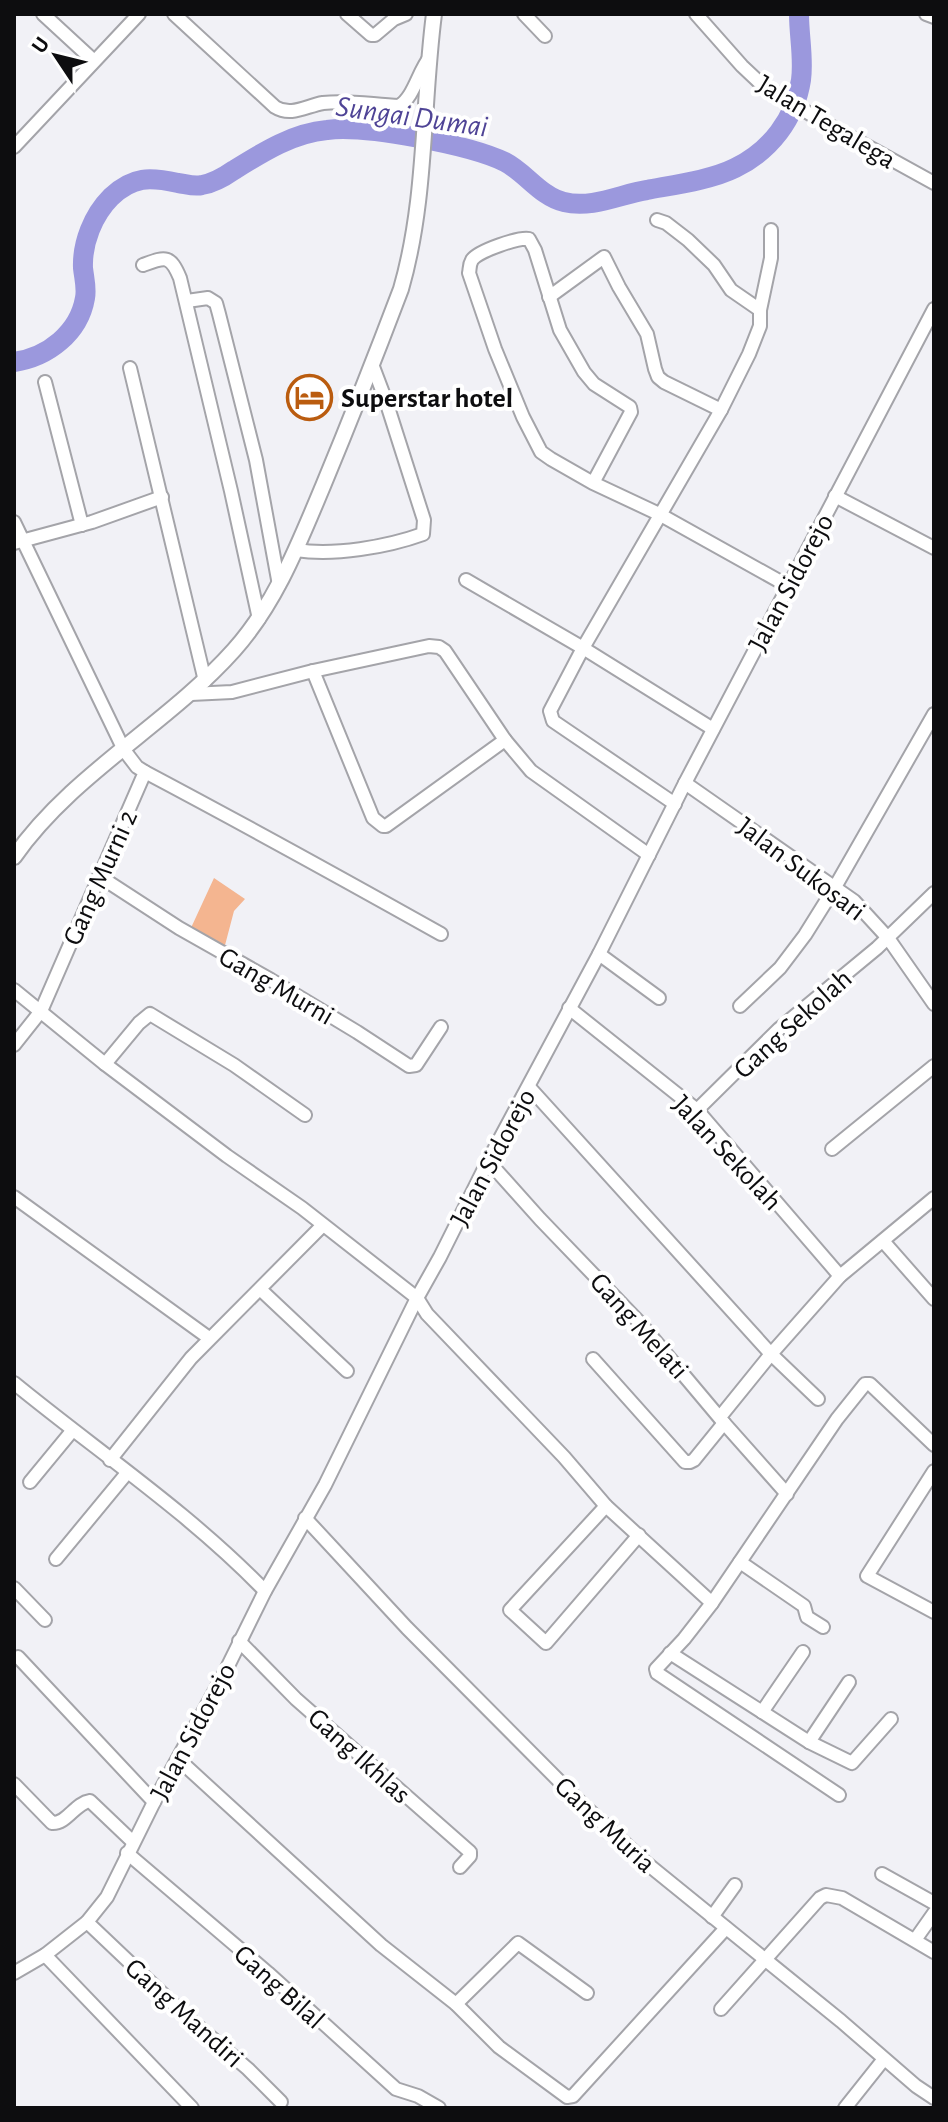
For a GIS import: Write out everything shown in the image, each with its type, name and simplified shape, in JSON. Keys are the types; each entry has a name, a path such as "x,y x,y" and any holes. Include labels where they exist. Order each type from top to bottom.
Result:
{"main road":[{"path":"14,857 47,816 205,681 259,619 279,585 372,364 406,271 421,179 434,14"}],"street":[{"path":"43,14 94,61"},
{"path":"174,14 275,107 289,112 325,103 399,106 410,98 418,76 430,57"},
{"path":"347,14 371,35 406,14"},
{"path":"524,14 545,36"},
{"name":"Jalan Tegalega","path":"696,14 760,83 934,183"},
{"path":"926,14 934,17"},
{"path":"14,147 133,16"},
{"path":"657,220 688,240 714,265 731,290 760,310"},
{"path":"675,804 553,721 550,711 659,514 680,484 749,354 760,326 760,310 771,258 771,230"},
{"path":"593,483 631,409 594,384 584,372 560,330 529,239 520,238 481,253 471,262 469,273 495,349 538,447 551,459 593,483 659,514 788,586"},
{"path":"549,297 604,257 647,334 658,377 721,410"},
{"path":"143,265 162,258 171,262 180,278 259,619"},
{"path":"187,301 208,298 216,303 256,460 279,585"},
{"name":"Jalan Sidorejo","path":"14,1973 45,1955 87,1922 107,1897 130,1847 265,1591 325,1485 417,1298 934,309"},
{"path":"296,550 347,551 423,534 424,520 372,364"},
{"path":"130,368 205,681"},
{"path":"45,382 82,525"},
{"path":"835,496 934,548"},
{"path":"18,542 82,525 162,497"},
{"name":"Gang Murni 2","path":"14,522 18,542 124,750 145,772 41,1011 14,1045"},
{"path":"466,580 713,729"},
{"path":"191,694 232,692 313,671 429,646 439,647 445,651 505,740 531,771 649,855"},
{"path":"313,671 373,818 383,826 505,740"},
{"path":"740,1006 792,953 835,887 934,714"},
{"path":"145,772 441,934"},
{"name":"Jalan Sukosari","path":"685,783 864,910 932,996"},
{"name":"Gang Murni","path":"99,876 179,928 284,987 409,1066 413,1067 419,1061 441,1027"},
{"name":"Gang Sekolah","path":"697,1110 779,1029 888,938 934,893"},
{"path":"599,954 659,998"},
{"path":"14,990 105,1064 302,1208 417,1298 427,1314 546,1437 606,1506 712,1603"},
{"name":"Jalan Sekolah","path":"569,1008 697,1110 840,1276"},
{"path":"105,1064 150,1014 234,1065 305,1115"},
{"path":"832,1149 934,1066"},
{"path":"529,1087 771,1354 818,1399"},
{"name":"Gang Melati","path":"488,1161 640,1323 787,1494"},
{"path":"14,1197 209,1338"},
{"path":"593,1359 685,1462 694,1460 771,1354 840,1276 934,1198"},
{"path":"110,1460 209,1338 261,1290 323,1225"},
{"path":"883,1241 934,1299"},
{"path":"261,1290 347,1371"},
{"path":"14,1383 210,1538 265,1591"},
{"path":"839,1795 657,1673 656,1669 712,1603 837,1419 866,1383 934,1445"},
{"path":"30,1482 72,1431"},
{"path":"934,1471 867,1576 934,1612"},
{"path":"56,1559 127,1473"},
{"path":"606,1506 510,1610 546,1643 639,1535"},
{"name":"Gang Muria","path":"305,1518 407,1628 581,1803 645,1862 934,2098"},
{"path":"740,1562 804,1606 807,1617 823,1627"},
{"path":"14,1588 45,1620"},
{"name":"Gang Ikhlas","path":"239,1641 296,1699 470,1852 460,1867"},
{"path":"762,1712 803,1652"},
{"path":"670,1653 809,1742 852,1763 891,1719"},
{"path":"18,1657 154,1802"},
{"path":"809,1742 849,1682"},
{"path":"178,1759 381,1945 456,2004 499,2047 569,2098 726,1928"},
{"name":"Gang Bilal","path":"14,1784 52,1823 60,1823 81,1804 90,1801 130,1847 396,2089 418,2096 439,2108"},
{"path":"882,1874 934,1903"},
{"path":"712,1917 735,1885"},
{"path":"721,2009 826,1895 842,1898 934,1952"},
{"path":"915,1940 934,1913"},
{"name":"Gang Mandiri","path":"87,1922 281,2102"},
{"path":"456,2004 518,1943 587,1993"},
{"path":"45,1955 192,2108"},
{"path":"845,2108 884,2059"}],"shaded area":[{"path":"214,878 245,899 234,911 224,949 190,930"}],"waterway":[{"name":"Sungai Dumai","path":"14,362 50,349 76,322 85,298 83,259 90,230 105,204 127,185 150,179 199,186 223,177 290,139 314,132 344,129 418,138 468,149 505,162 548,195 575,204 703,179 748,161 770,143 787,120 801,80 799,14"}],"place":[{"name":"Superstar hotel","path":"310,397"}]}
